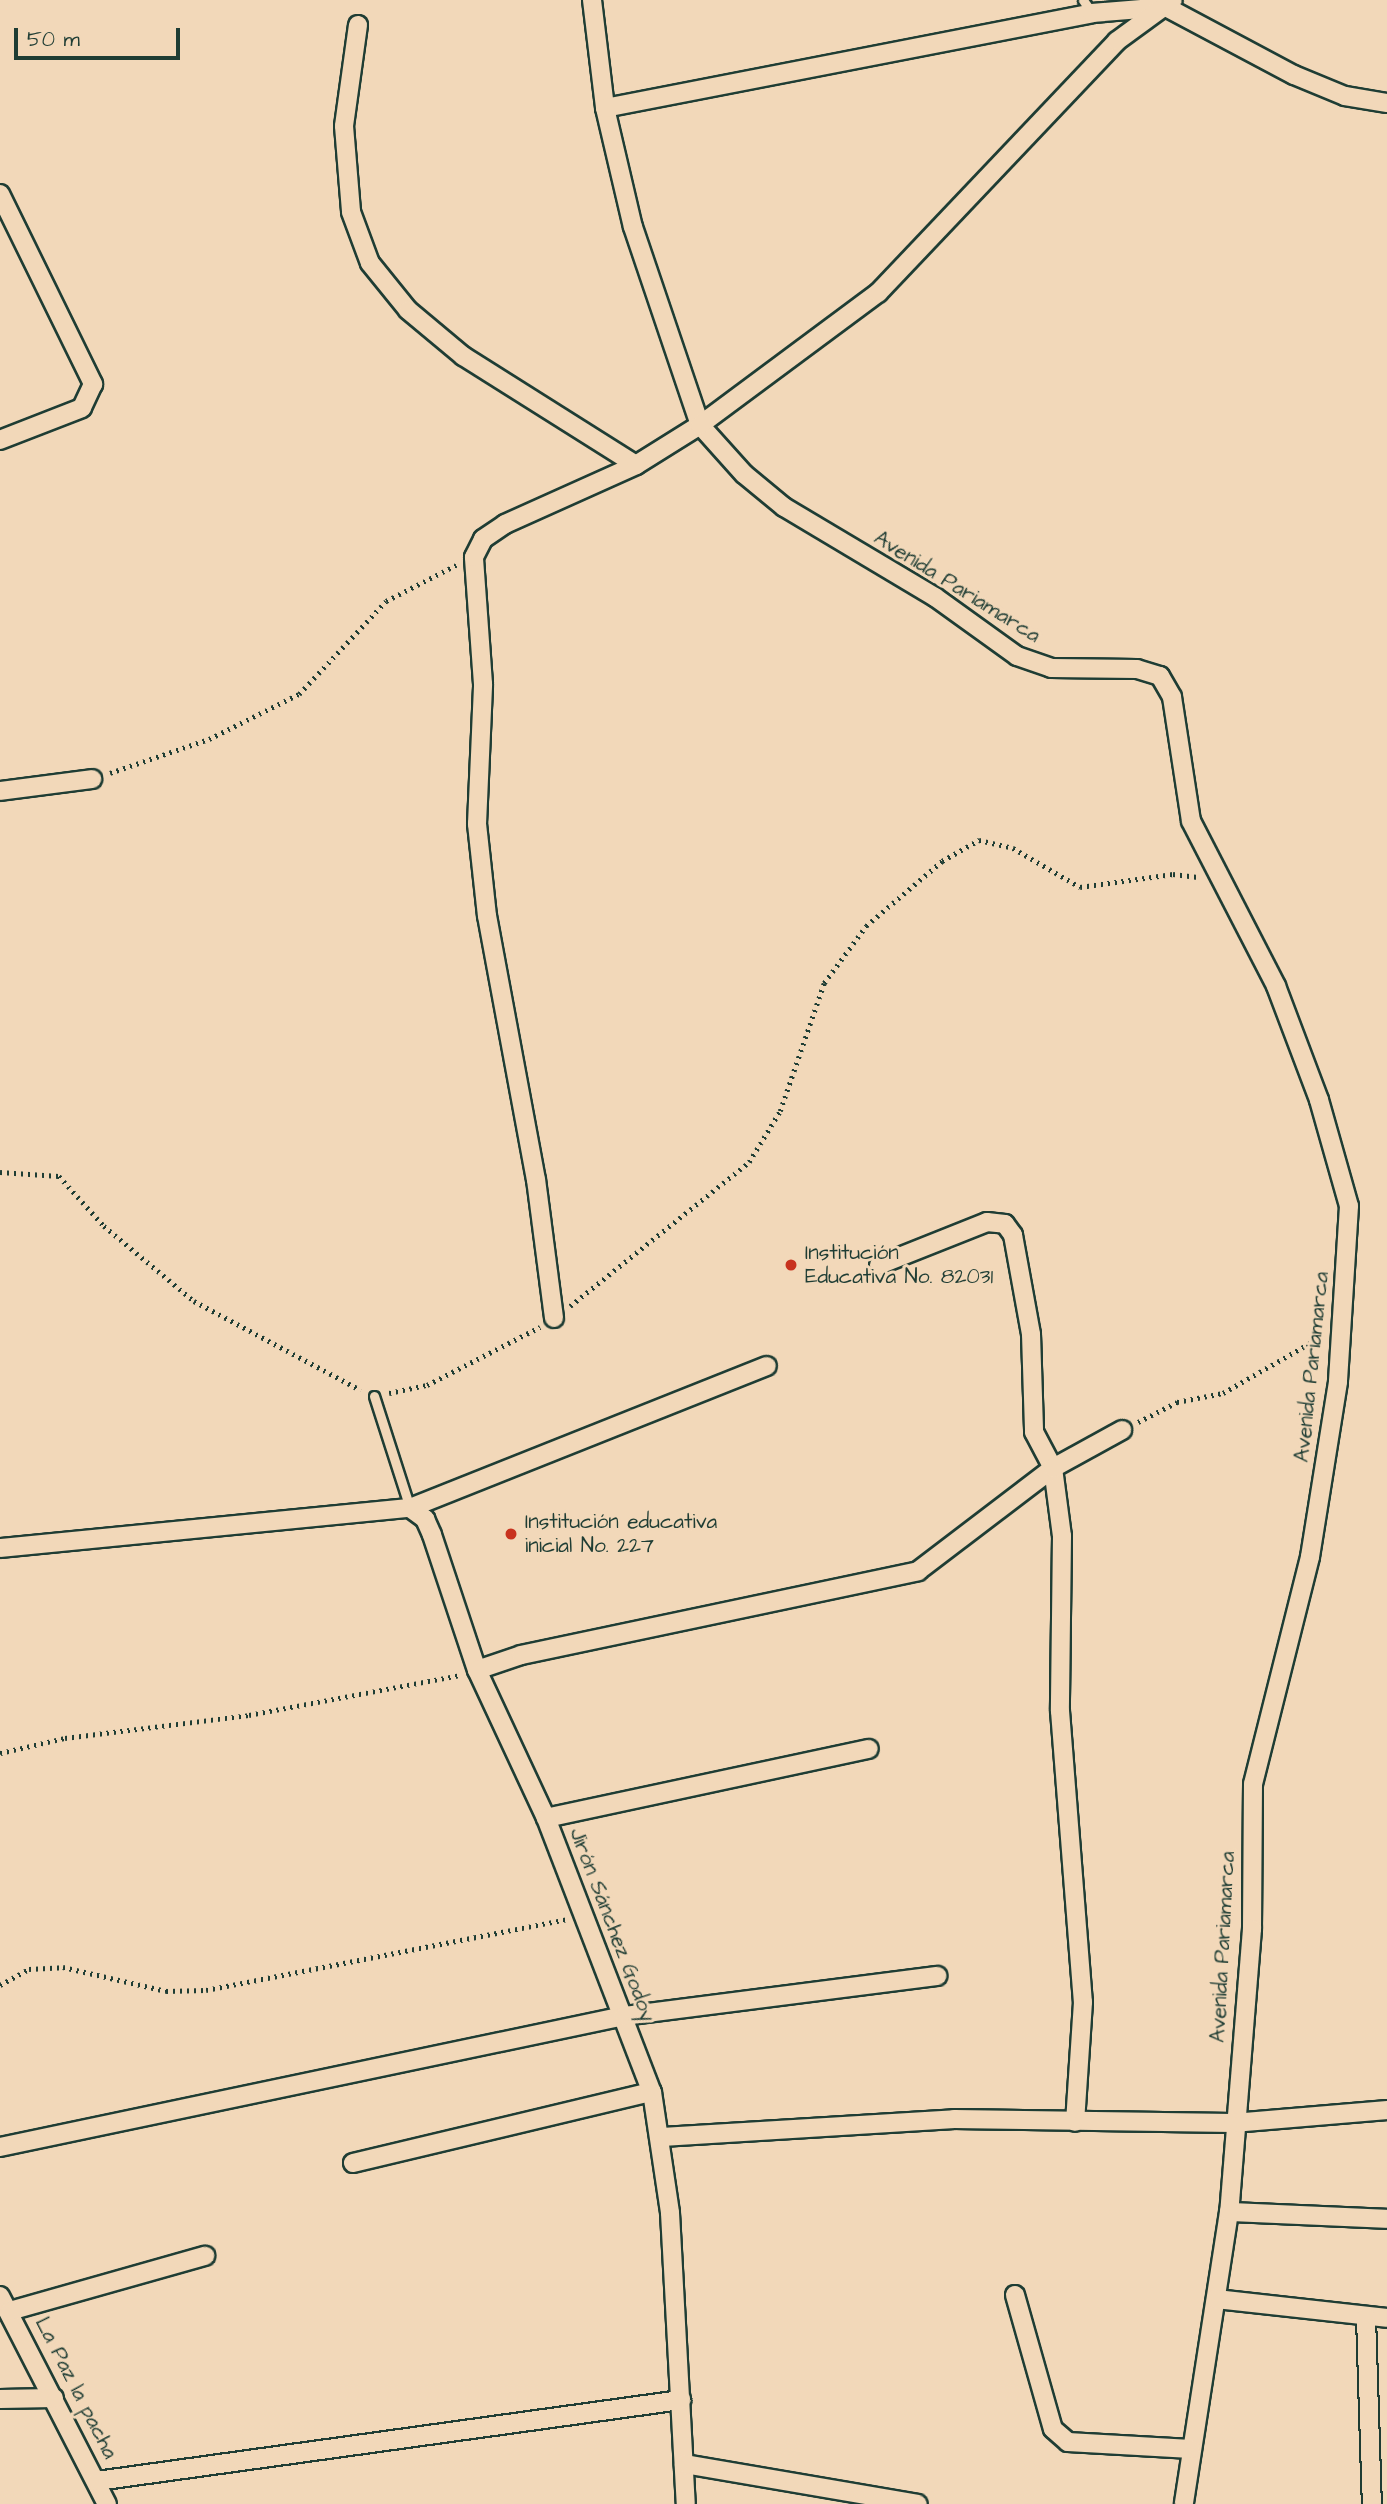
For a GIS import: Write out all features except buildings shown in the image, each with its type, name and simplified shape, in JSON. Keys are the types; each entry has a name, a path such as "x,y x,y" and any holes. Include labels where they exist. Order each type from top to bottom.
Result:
{"street":[{"path":"592,0 606,108 633,227 700,425"},
{"path":"606,108 1087,7 1169,3 1294,75 1345,96 1387,103"},
{"path":"554,1318 483,877 477,824 483,684 474,557 483,539 505,524 636,465 700,425 878,293 1117,41 1169,3"},
{"path":"358,25 344,126 351,212 370,263 408,310 463,356 636,465"},
{"path":"0,194 93,384 82,408 0,440"},
{"name":"Avenida Pariamarca","path":"700,425 744,474 784,508 935,597 1017,656 1051,668 1137,669 1160,676 1172,697 1191,821 1276,986 1320,1100 1349,1206 1344,1325 1310,1557 1253,1784 1252,1929 1233,2123 1229,2212 1184,2504"},
{"path":"0,791 92,779"},
{"path":"878,1265 987,1222 1005,1224 1013,1234 1031,1334 1034,1432 1053,1468 1062,1536 1060,1711 1083,2002 1074,2122"},
{"path":"0,1548 410,1508 767,1366"},
{"path":"477,1670 522,1655 918,1571 1053,1468 1122,1430"},
{"name":"Jirón Sánchez Godoy","path":"410,1508 428,1527 477,1670 546,1818 652,2092 662,2137 686,2504"},
{"path":"546,1818 869,1749"},
{"path":"0,2147 624,2016 937,1976"},
{"path":"353,2163 652,2092"},
{"path":"662,2137 954,2119 1233,2123 1387,2110"},
{"path":"1229,2212 1387,2219"},
{"path":"5,2303 205,2256"},
{"path":"1014,2295 1054,2428 1068,2442 1191,2448"},
{"path":"1216,2299 1387,2318"},
{"name":"La Paz la pacha","path":"5,2303 107,2504"},
{"path":"1366,2317 1372,2504"},
{"path":"0,2399 54,2398"},
{"path":"97,2481 681,2400"},
{"path":"684,2464 918,2504"}],"lane":[{"name":"Jirón Sánchez Godoy","path":"374,1396 410,1508"}],"path":[{"path":"92,779 209,739 299,694 386,601 474,557"},
{"path":"0,1172 59,1176 104,1226 194,1301 374,1396 427,1385 554,1318 654,1244 749,1162 780,1111 824,983 866,926 942,861 979,840 1013,848 1080,887 1173,874 1220,880"},
{"path":"1122,1430 1177,1402 1223,1393 1344,1325"},
{"path":"0,1753 65,1738 249,1715 477,1670"},
{"path":"0,1986 29,1969 63,1966 166,1991 206,1990 582,1916"}],"place":[{"name":"Institución Educativa No. 82031","path":"791,1265"},
{"name":"Institución educativa inicial No. 227","path":"511,1534"}]}
